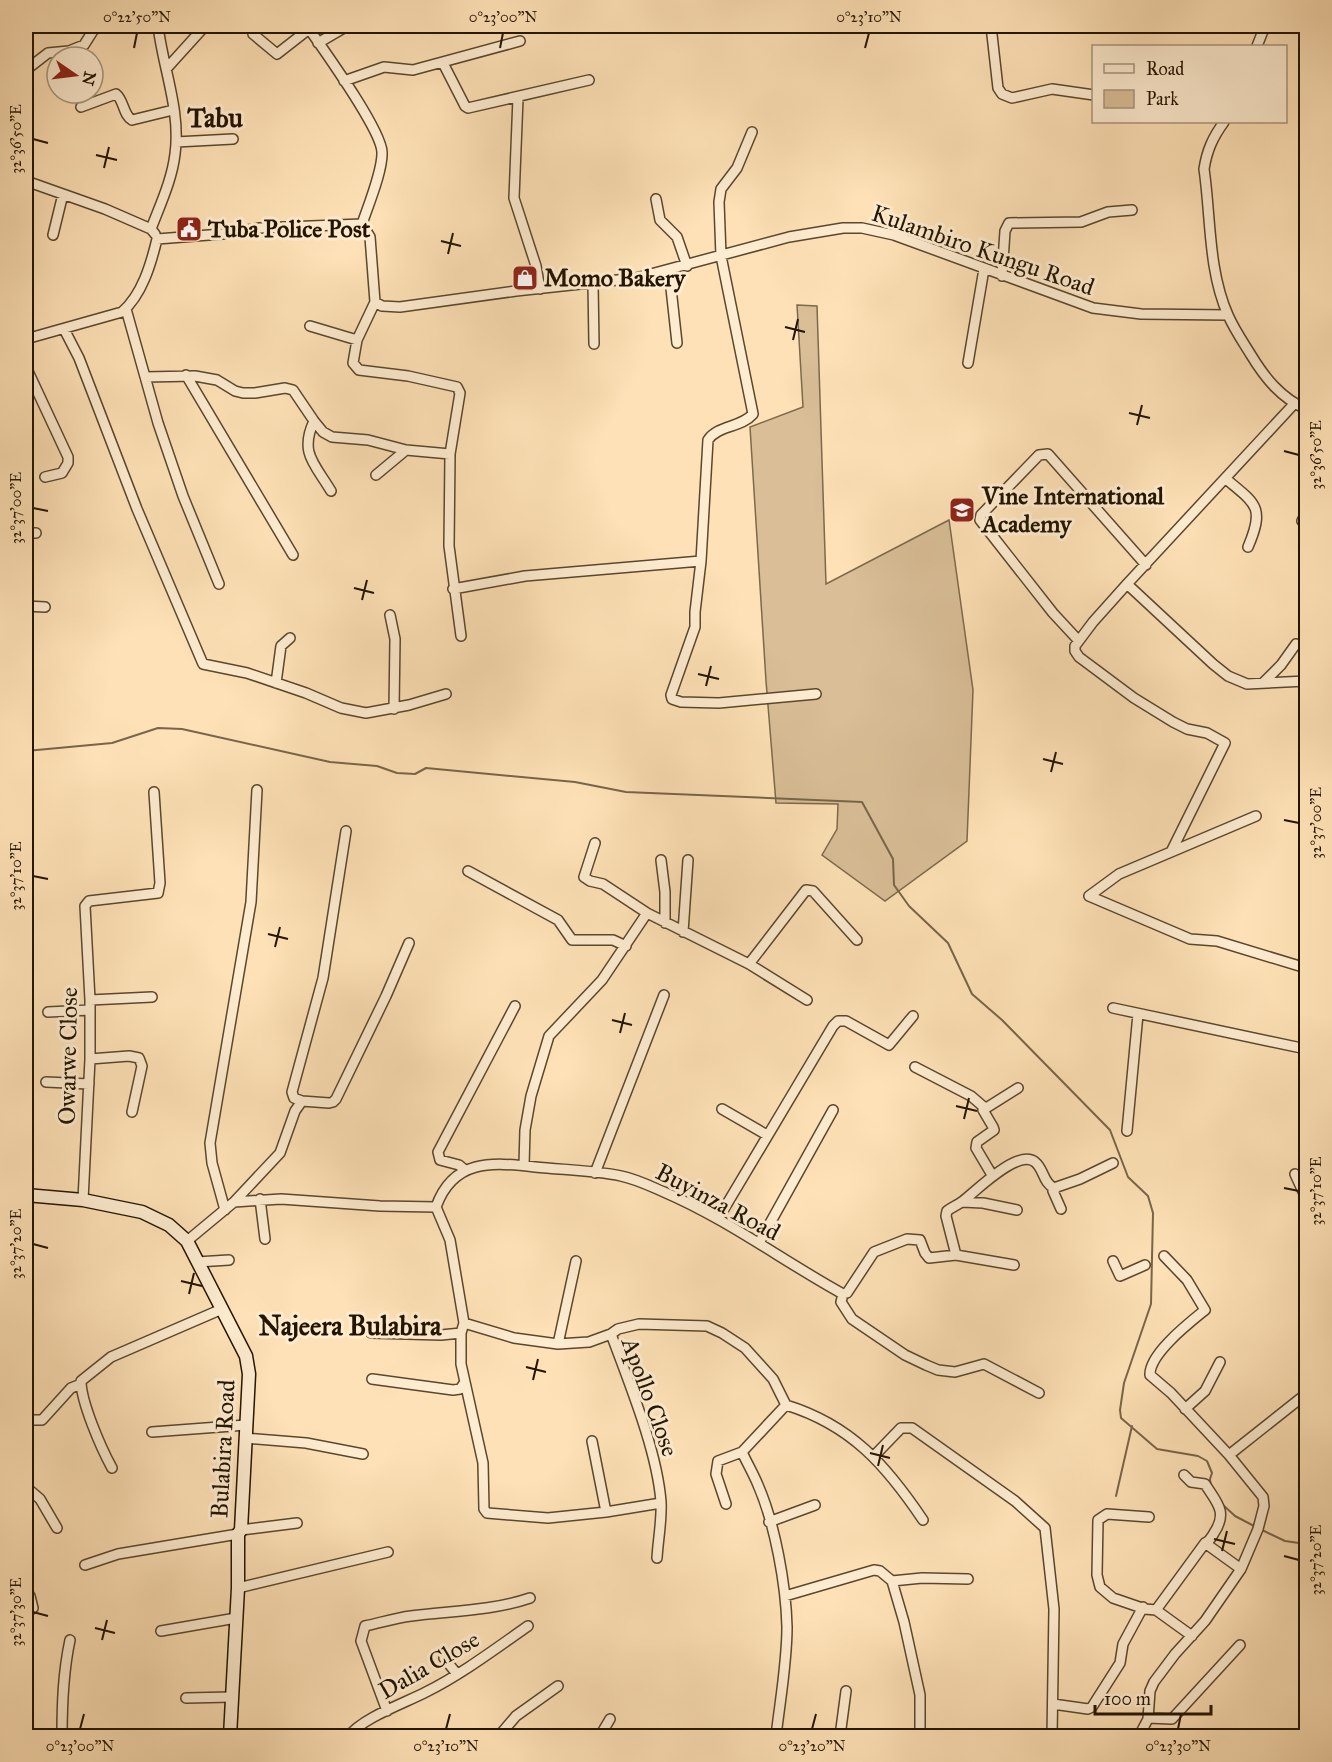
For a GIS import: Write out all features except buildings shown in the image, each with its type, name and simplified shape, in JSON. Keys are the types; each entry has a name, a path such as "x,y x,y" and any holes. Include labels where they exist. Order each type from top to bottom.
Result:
{"street":[{"path":"26,70 48,53 69,51 84,45 96,26"},
{"path":"151,229 171,173 176,142 167,68 158,26"},
{"path":"167,68 205,26"},
{"path":"318,43 347,26"},
{"path":"991,26 998,88 1002,94 1012,98 1052,89 1092,95"},
{"path":"1257,45 1264,26"},
{"path":"253,34 278,54 308,27 344,81 377,135 382,148 381,164 362,224 370,237 375,302 357,340 353,363 359,370 408,376 457,387 460,393 450,454 448,546 461,636"},
{"path":"344,81 386,66 411,70 520,40"},
{"path":"443,63 467,107 518,98 588,80"},
{"path":"81,107 116,94 128,118 132,120 173,110"},
{"path":"518,98 514,198 536,266 540,289"},
{"path":"1223,123 1212,138 1206,154 1204,169 1217,280 1228,315 1260,370 1294,404 1306,409"},
{"path":"752,132 737,168 719,192 720,256 753,410 751,417 740,424 714,433 708,440 695,627 673,689 672,699 681,702 719,703 816,694"},
{"path":"176,142 233,139"},
{"path":"26,181 105,208 151,229 157,238"},
{"path":"53,235 63,194"},
{"path":"656,199 660,220 677,237 687,266"},
{"path":"1002,276 1005,231 1009,223 1081,222 1108,212 1132,210"},
{"path":"157,238 222,234 260,228 362,224"},
{"name":"Kulambiro Kungu Road","path":"375,302 381,306 400,307 636,279 800,235 843,228 862,228 894,236 1093,308 1141,314 1228,315"},
{"path":"26,339 115,315 126,309 137,294 146,274 157,238"},
{"path":"968,363 984,269"},
{"path":"669,270 677,343"},
{"path":"592,284 594,344"},
{"path":"126,309 158,423 183,496 219,584"},
{"path":"310,327 357,340"},
{"path":"64,329 79,358 137,508 203,664 247,673 352,711 366,713 394,709 446,694"},
{"path":"26,367 68,457 68,463 62,473 45,477"},
{"path":"145,377 186,375 217,380 243,393 255,393 281,387 293,390 323,432 332,437 369,440 406,450 450,454"},
{"path":"186,375 293,555"},
{"path":"1172,850 1225,743 1207,733 1182,727 1134,698 1079,657 1075,651 1078,640 1294,404"},
{"path":"314,421 307,435 307,447 331,491"},
{"path":"376,475 406,450"},
{"path":"1078,640 1053,613 980,520 981,515 1040,455 1048,454 1146,565"},
{"path":"1226,479 1256,507 1257,519 1248,547"},
{"path":"1306,513 1302,521 1306,523"},
{"path":"453,589 525,576 701,561"},
{"path":"1127,584 1228,676 1247,684 1306,681"},
{"path":"26,606 45,607"},
{"path":"390,615 395,639 394,709"},
{"path":"276,683 281,646 290,638"},
{"path":"1263,683 1281,665 1296,644"},
{"path":"225,1210 212,1163 210,1143 251,902 258,790"},
{"name":"Owarwe Close","path":"83,1200 90,1059 86,904 89,901 156,894 159,891 154,792"},
{"path":"1256,816 1119,874 1089,896 1190,939 1217,941 1306,968"},
{"path":"346,831 323,978 292,1092 294,1098 302,1101 329,1103 336,1099 409,943"},
{"path":"595,843 584,877 603,884 682,932 749,964 807,1000"},
{"path":"524,1166 525,1130 531,1096 549,1036 594,990 626,946 665,910 661,860"},
{"path":"682,932 687,860"},
{"path":"468,871 558,920 572,940 613,940 626,946"},
{"path":"749,964 806,890 813,891 857,940"},
{"path":"595,1173 664,995"},
{"path":"48,1012 153,997"},
{"path":"515,1006 438,1152 441,1160 459,1165 465,1170 452,1178 436,1207 450,1240 464,1323 460,1333 461,1364 483,1463 484,1509 487,1513 548,1518 661,1503"},
{"path":"1113,1008 1306,1049"},
{"path":"846,1021 852,1012"},
{"path":"1127,1131 1138,1014"},
{"path":"718,1219 830,1030 838,1021 846,1021 889,1045 913,1016"},
{"path":"90,1059 129,1056 139,1058 142,1066 132,1112"},
{"path":"915,1067 971,1096 985,1108"},
{"path":"46,1082 89,1084"},
{"path":"992,1175 976,1146 994,1130 983,1113 985,1108 1018,1088"},
{"path":"187,1241 234,1202 282,1150 295,1112 302,1101"},
{"path":"722,1109 767,1135"},
{"path":"759,1243 833,1110"},
{"path":"956,1255 946,1213 948,1209 962,1202 992,1175 1021,1161 1030,1160 1036,1164 1050,1186 1057,1187 1113,1163"},
{"name":"Buyinza Road","path":"465,1170 496,1165 524,1166 630,1179 680,1199 718,1219 843,1294"},
{"path":"1295,1174 1306,1198"},
{"path":"1057,1187 1053,1191 1060,1209"},
{"name":"Bulabira Road","path":"26,1195 83,1200 142,1212 169,1225 187,1241 246,1356 249,1374 230,1737"},
{"path":"234,1202 280,1198 380,1206 436,1207"},
{"path":"260,1199 266,1239"},
{"path":"962,1202 983,1203 1017,1210"},
{"path":"1014,1265 956,1255 929,1258 920,1240 915,1238 877,1250 847,1293 843,1294 841,1302 852,1319 905,1355 946,1372 955,1372 984,1364 1039,1393"},
{"path":"1139,1737 1148,1718 1152,1686 1241,1569 1257,1533 1264,1499 1229,1455 1150,1375 1150,1370 1175,1334 1205,1310 1187,1280 1164,1256"},
{"path":"197,1262 230,1260"},
{"path":"558,1344 576,1261"},
{"path":"1113,1261 1120,1276 1145,1265"},
{"path":"112,1468 90,1416 81,1384 83,1377 111,1357 222,1310"},
{"name":"Apollo Close","path":"464,1323 514,1338 558,1344 589,1342 611,1334 643,1424 655,1466 661,1503 657,1558"},
{"path":"611,1334 618,1329 639,1324 702,1325 713,1328 745,1348 765,1369 778,1385 786,1405"},
{"path":"372,1333 441,1335 460,1333"},
{"path":"1185,1409 1209,1384 1220,1362"},
{"path":"372,1379 453,1390 460,1389 465,1383"},
{"path":"32,1420 42,1420 71,1389 81,1384"},
{"path":"1229,1455 1306,1394"},
{"path":"726,1504 716,1474 718,1461 742,1452 786,1405"},
{"path":"786,1405 811,1413 833,1424 873,1457 896,1482 922,1520"},
{"path":"152,1432 246,1425"},
{"path":"873,1457 901,1428 912,1428 1015,1501 1045,1528 1054,1609 1052,1737"},
{"path":"245,1438 306,1443 363,1454"},
{"path":"592,1441 606,1512"},
{"path":"742,1452 758,1485 770,1522 785,1596 786,1645 777,1737"},
{"path":"1156,1610 1220,1525 1221,1515 1205,1484 1189,1481 1184,1475"},
{"path":"26,1487 40,1499 57,1528"},
{"path":"770,1522 815,1505"},
{"path":"1149,1517 1107,1514 1098,1520 1097,1582 1106,1594 1113,1598 1156,1610 1192,1636"},
{"path":"85,1565 118,1554 297,1523"},
{"path":"1205,1544 1241,1569"},
{"path":"237,1587 388,1552"},
{"path":"785,1596 874,1570 880,1571 892,1581 912,1651 919,1688 920,1737"},
{"path":"892,1581 908,1578 968,1579"},
{"path":"26,1590 33,1608 26,1614"},
{"path":"387,1711 361,1641 365,1626 408,1616 512,1604 530,1598"},
{"path":"1053,1704 1088,1709 1092,1707 1120,1663 1123,1644 1143,1607"},
{"path":"161,1631 236,1618"},
{"name":"Dalia Close","path":"349,1737 353,1731 387,1711 457,1674 528,1626"},
{"path":"62,1737 63,1679 70,1640"},
{"path":"1148,1718 1172,1719 1240,1645"},
{"path":"444,1658 457,1674"},
{"path":"499,1737 516,1716 558,1686"},
{"path":"840,1737 846,1691"},
{"path":"186,1698 232,1697"},
{"path":"600,1737 610,1719"}],"green space":[{"path":"797,305 817,306 826,584 949,520 973,690 967,841 885,901 822,855 837,829 838,804 776,803 750,427 803,407"}],"waterway":[{"path":"26,751 112,743 158,728 182,729 330,762 377,766 397,773 415,774 426,768 575,782 626,792 862,802 893,859 894,885 909,906 948,943 972,994 1002,1020 1110,1130 1128,1177 1148,1196 1153,1213 1151,1304 1124,1383 1121,1418 1157,1449 1198,1456 1207,1461 1212,1473 1211,1487"},
{"path":"1116,1496 1132,1426"},
{"path":"1222,1504 1235,1516 1254,1526"},
{"path":"1262,1530 1285,1541 1306,1544"}],"place":[{"name":"Tuba Police Post","path":"189,229"},
{"name":"Momo Bakery","path":"525,278"},
{"name":"Vine International Academy","path":"962,510"}],"district":[{"name":"Tabu","path":"215,117"},
{"name":"Najeera Bulabira","path":"350,1325"}]}
